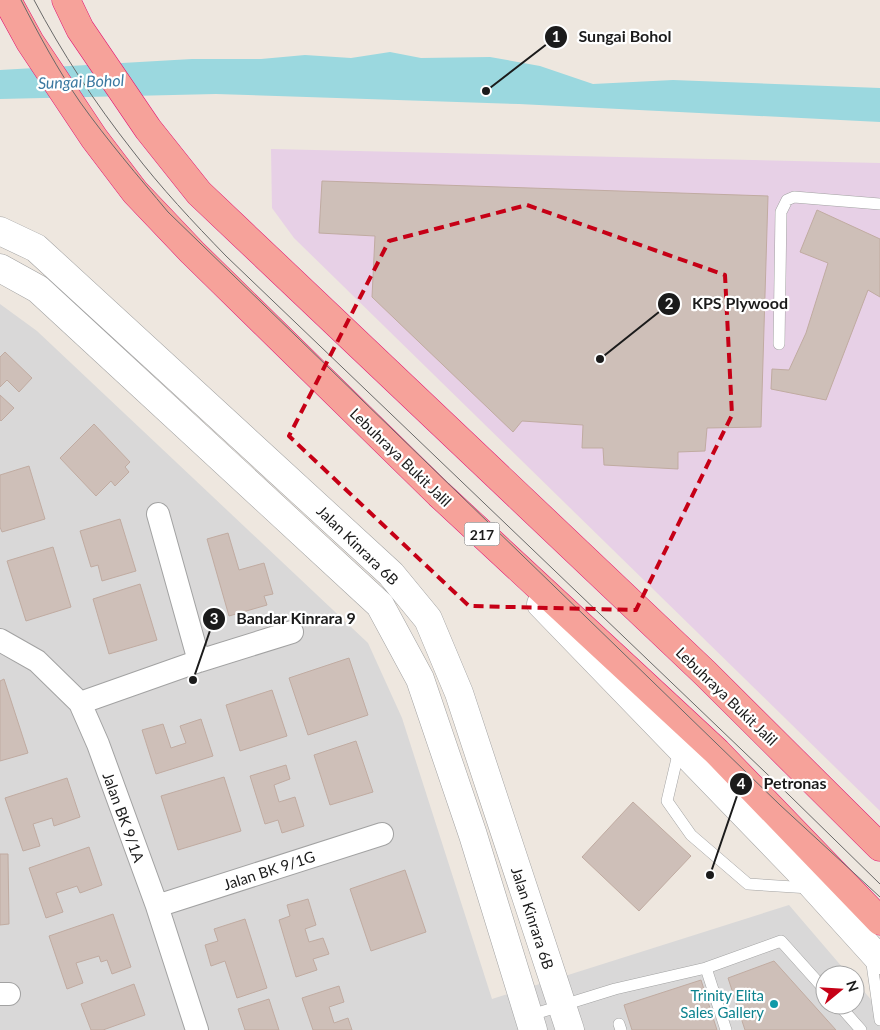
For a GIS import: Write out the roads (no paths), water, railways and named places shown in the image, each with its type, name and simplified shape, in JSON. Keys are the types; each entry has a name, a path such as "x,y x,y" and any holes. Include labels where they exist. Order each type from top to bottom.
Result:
{"highway":[{"name":"Lebuhraya Bukit Jalil","path":"7,0 30,42 94,138 135,192 192,252 439,494 717,752 880,921"},
{"name":"Lebuhraya Bukit Jalil","path":"66,0 80,29 148,129 199,193 705,673 880,847"}],"street":[{"name":"Jalan Kinrara 6B","path":"0,231 36,248 391,574 428,619 459,693 566,1018"},
{"name":"Jalan Kinrara 6B","path":"0,268 38,289 380,605 420,679 472,835 530,1023"},
{"path":"439,494 570,635 816,889 875,955"},
{"path":"158,514 199,661"},
{"path":"80,703 199,661 292,632"},
{"name":"Jalan BK 9/1A","path":"0,640 37,662 80,703 98,744 157,906 197,1030"},
{"name":"Jalan BK 9/1G","path":"157,906 382,834"}],"lane":[{"path":"779,344 781,212 787,200 794,197 880,204"},
{"path":"680,748 667,801 691,835 748,884 816,889"},
{"path":"530,1023 566,1018 615,989 706,968 781,941 815,979"},
{"path":"875,955 880,1020"},
{"path":"706,968 726,1030"},
{"path":"848,1015 861,1030"}],"water":[{"path":"390,52 421,58 490,57 540,66 593,84 673,80 880,88 880,122 519,104 216,94 0,99 0,70 192,59 261,59 305,55 351,58"}],"tram line":[{"path":"21,0 49,52 80,102 168,212 780,805 880,897"},
{"path":"34,0 92,96 143,164 189,218 226,256 880,884"}],"place":[{"name":"Sungai Bohol","path":"486,91"},
{"name":"KPS Plywood","path":"600,359"},
{"name":"Bandar Kinrara 9","path":"193,680"},
{"name":"Petronas","path":"710,875"},
{"name":"Trinity Elita Sales Gallery","path":"774,1004"}]}
